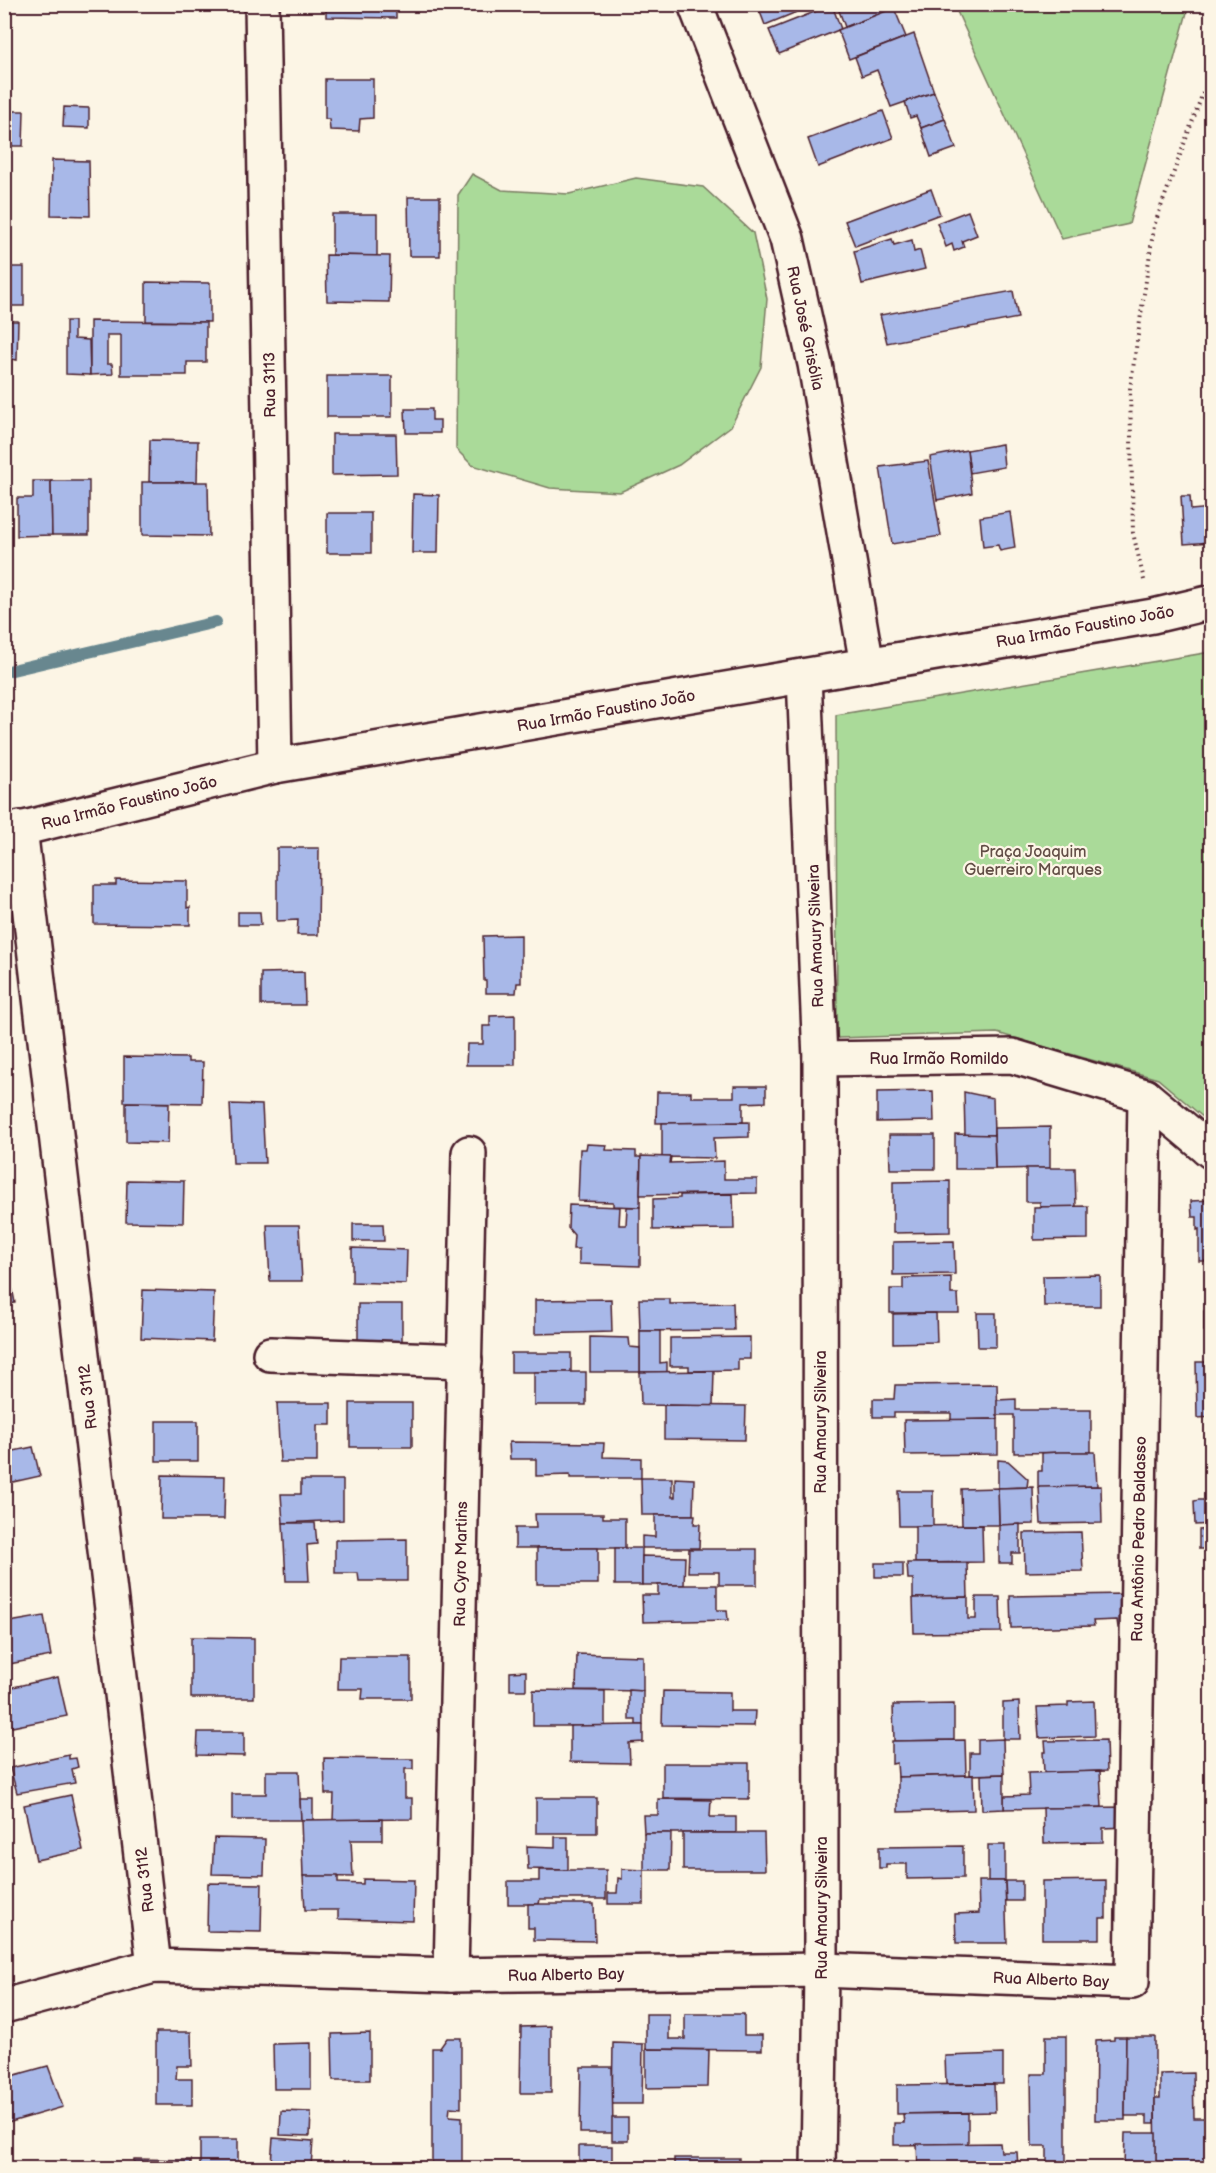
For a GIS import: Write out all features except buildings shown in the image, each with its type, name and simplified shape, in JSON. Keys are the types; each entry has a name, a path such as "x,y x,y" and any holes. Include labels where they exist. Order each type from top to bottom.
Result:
{"street":[{"name":"Rua 3113","path":"262,4 275,766"},
{"name":"Rua José Grisólia","path":"694,4 699,10 787,239 815,364 867,665"},
{"name":"Rua Irmão Faustino João","path":"12,831 275,766 1153,616 1212,602"},
{"name":"Rua Amaury Silveira","path":"804,676 820,1059 821,1970 818,2169"},
{"name":"Rua 3112","path":"12,831 154,1966"},
{"name":"Rua Irmão Romildo","path":"820,1059 1012,1056 1145,1096 1212,1152"},
{"name":"Rua Antônio Pedro Baldasso","path":"1132,1982 1145,1096"},
{"name":"Rua Cyro Martins","path":"451,1975 469,1154"},
{"path":"270,1354 465,1361"},
{"name":"Rua Alberto Bay","path":"4,2006 154,1966 451,1975 821,1970 1132,1982"}],"path":[{"path":"1153,616 1133,533 1130,389 1154,226 1212,68"}],"green space":[{"path":"954,5 1189,5 1129,224 1062,239"},
{"path":"472,174 502,190 569,194 636,178 703,187 753,233 767,299 761,367 731,426 679,465 620,492 550,488 472,465 456,449 458,195"},
{"name":"Praça Joaquim Guerreiro Marques","path":"1211,652 1211,1124 1158,1079 997,1033 837,1038 836,715"}],"waterway":[{"path":"4,672 216,622"}]}
